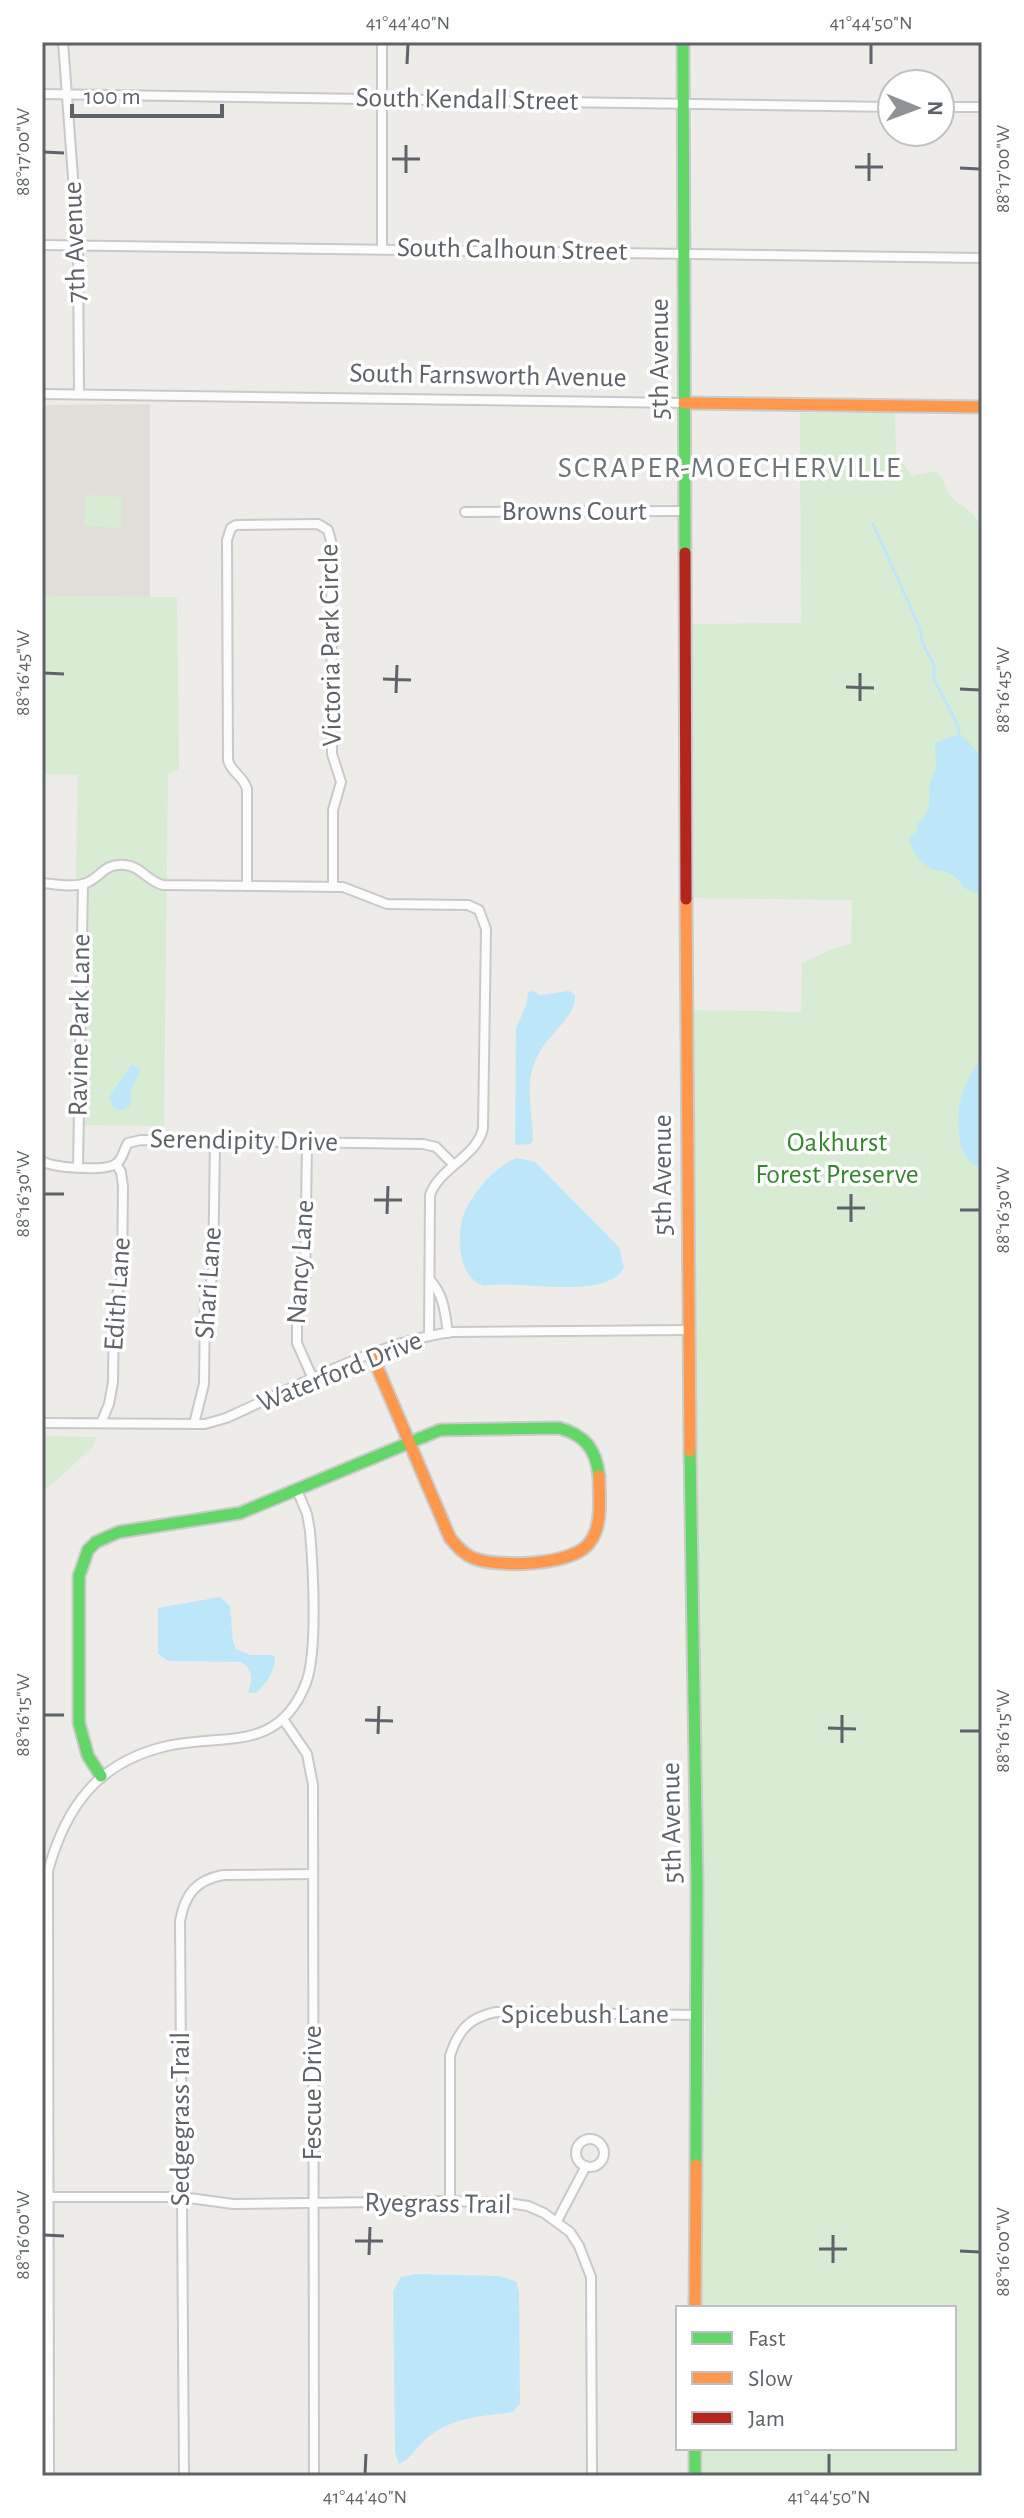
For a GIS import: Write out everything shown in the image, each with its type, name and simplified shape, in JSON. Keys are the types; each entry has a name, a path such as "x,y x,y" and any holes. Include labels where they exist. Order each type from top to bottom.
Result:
{"street":[{"name":"7th Avenue","path":"63,42 78,245 79,394"},
{"path":"382,42 382,249"},
{"name":"5th Avenue","path":"683,42 688,1330 697,1884 695,2306"},
{"name":"South Kendall Street","path":"42,94 876,107"},
{"path":"956,107 982,107"},
{"name":"South Calhoun Street","path":"42,245 982,258"},
{"name":"South Farnsworth Avenue","path":"42,394 982,407"},
{"name":"Browns Court","path":"465,512 683,511"},
{"name":"Victoria Park Circle","path":"247,886 247,789 243,777 232,771 228,760 227,540 231,528 236,525 318,524 328,530 331,541 332,754 341,782 333,810 333,887"},
{"path":"42,883 88,883 106,868 121,865 142,871 156,884 350,888 387,904 468,905 479,910 486,929 483,1128 479,1139 435,1184 430,1195 429,1335"},
{"name":"Ravine Park Lane","path":"78,1167 83,884"},
{"name":"Serendipity Drive","path":"42,1162 56,1166 105,1167 116,1164 125,1147 133,1141 215,1141 423,1144 436,1147 454,1165"},
{"name":"Shari Lane","path":"194,1424 204,1384 205,1300 213,1275 215,1141"},
{"name":"Nancy Lane","path":"307,1142 305,1281 297,1306 297,1343 313,1379"},
{"name":"Edith Lane","path":"101,1423 112,1393 114,1306 122,1277 123,1186 116,1164"},
{"path":"429,1279 439,1290 448,1333"},
{"name":"Waterford Drive","path":"42,1423 194,1424 226,1418 313,1379 429,1335 688,1330"},
{"path":"101,1776 88,1756 79,1723 79,1576 88,1550 96,1542 119,1532 240,1513 409,1441 440,1430 459,1428 559,1428 574,1432 588,1443 598,1459 599,1523 595,1537 582,1552 565,1559 487,1561 469,1556 450,1538 409,1441 372,1355"},
{"path":"49,2476 48,1871 65,1821 101,1776 166,1746 250,1737 283,1719 302,1693 311,1666 310,1531 297,1490"},
{"name":"Fescue Drive","path":"283,1719 300,1741 311,1769 314,2476"},
{"name":"Sedgegrass Trail","path":"184,2476 180,1921 183,1905 191,1890 211,1877 313,1874"},
{"name":"Spicebush Lane","path":"450,2201 450,2056 464,2026 478,2016 496,2012 696,2015"},
{"path":"557,2221 586,2166"},
{"name":"Ryegrass Trail","path":"49,2197 182,2197 233,2204 450,2201 528,2206 557,2221 570,2232 591,2277 592,2476"},
{"path":"695,2450 695,2476"}],"shaded area":[{"path":"150,404 150,597 42,596 42,405"}],"green space":[{"name":"Oakhurst Forest Preserve","path":"800,413 895,413 896,454 912,476 936,471 952,498 978,522 982,522 982,2476 703,2476 703,2450 956,2450 956,2306 702,2306 705,2025 691,1010 801,1012 802,963 834,948 851,944 852,900 691,898 689,624 801,623"},
{"path":"86,495 122,497 121,528 84,526"},
{"path":"42,596 177,597 179,770 168,774 164,1126 84,1125 88,879 76,877 78,775 42,774"},
{"path":"42,1436 96,1437 93,1447 42,1493"}],"water":[{"path":"959,734 982,759 982,894 965,888 951,874 924,864 909,839 917,831 917,823 922,821 929,807 930,784 936,768 935,743"},
{"path":"569,991 575,995 575,1002 543,1046 534,1065 530,1086 533,1141 515,1145 516,1028 527,1003 528,992 540,995"},
{"path":"982,1058 982,1167 967,1159 960,1141 958,1120 963,1090"},
{"path":"132,1064 140,1072 132,1086 130,1106 120,1111 113,1107 109,1097"},
{"path":"517,1158 535,1162 619,1247 624,1267 615,1278 581,1287 484,1286 468,1273 460,1251 463,1216 488,1178"},
{"path":"220,1597 230,1606 236,1649 250,1655 275,1657 270,1677 256,1693 248,1693 251,1676 241,1662 169,1661 158,1654 158,1608"},
{"path":"416,2274 500,2276 517,2282 520,2403 513,2412 468,2419 437,2431 399,2464 395,2453 393,2291 401,2277"}],"waterway":[{"path":"873,524 919,626 923,644 934,665 934,679 958,726 959,734"}],"traffic: fast":[{"path":"683,42 685,553"},
{"path":"101,1776 88,1756 79,1723 79,1576 88,1550 96,1542 119,1532 240,1513 440,1430 559,1428 588,1444 599,1476"},
{"path":"690,1451 697,1884 696,2165"},
{"path":"695,2450 695,2476"}],"traffic: slow":[{"path":"684,403 982,407"},
{"path":"686,899 690,1451"},
{"path":"372,1355 450,1538 469,1556 517,1564 553,1560 581,1550 590,1542 597,1527 599,1476"},
{"path":"695,2306 696,2165"}],"traffic: jam":[{"path":"685,553 686,899"}],"district":[{"name":"SCRAPER-MOECHERVILLE","path":"730,468"}]}
